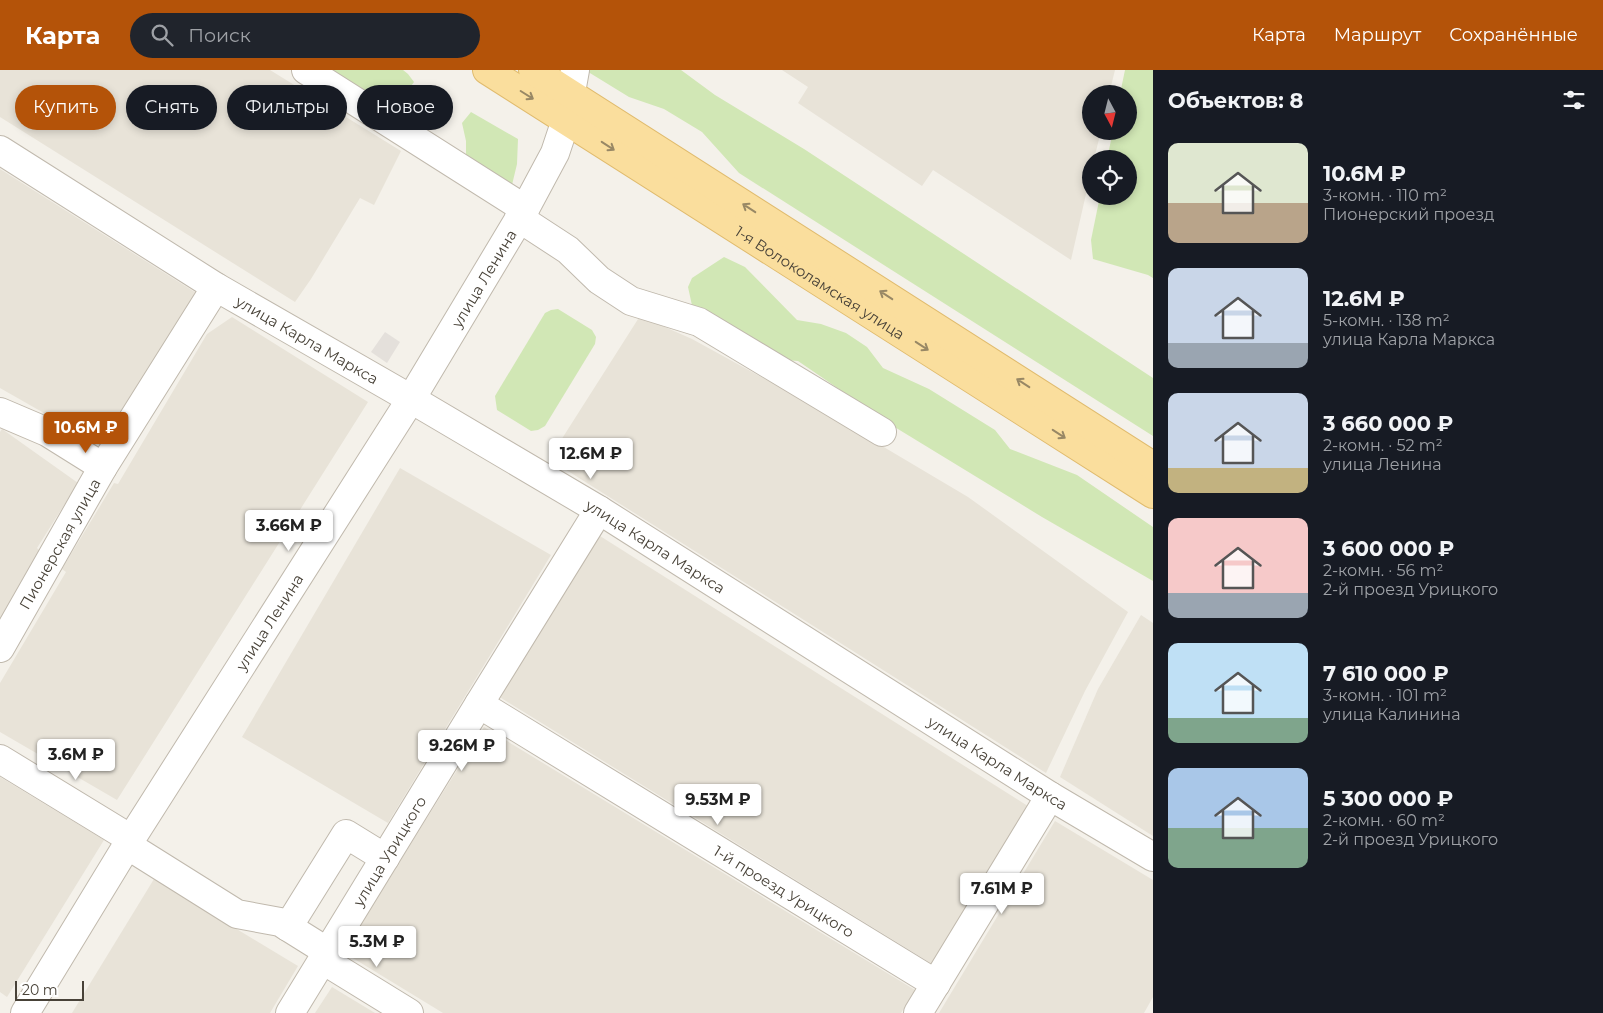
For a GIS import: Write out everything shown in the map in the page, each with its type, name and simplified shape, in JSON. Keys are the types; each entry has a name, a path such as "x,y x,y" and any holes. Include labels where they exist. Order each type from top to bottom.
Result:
{"main road":[{"name":"1-я Волоколамская улица","path":"487,70 570,94 1153,494"},
{"name":"1-я Волоколамская улица","path":"533,70 1153,466"}],"street":[{"path":"306,70 522,214 568,250 599,280 631,301 700,322 882,432"},
{"name":"улица Ленина","path":"24,1013 129,842 412,399 522,214 555,153 570,94"},
{"name":"улица Карла Маркса","path":"0,150 216,287 412,399 599,510 1050,796 1153,857"},
{"name":"Пионерская улица","path":"0,648 103,467 216,287"},
{"path":"0,412 46,432 103,467"},
{"name":"улица Урицкого","path":"290,1013 478,704 599,510"},
{"name":"1-й проезд Урицкого","path":"478,704 936,984"},
{"path":"0,759 237,914 280,922 325,956 409,1013"},
{"path":"918,1013 1050,796"},
{"path":"288,927 346,834 385,858"}],"shaded area":[{"path":"0,70 270,70 294,85 227,85 227,130 347,130 347,118 357,124 357,130 367,130 401,151 374,205 360,198 295,302 21,130 116,130 116,85 15,85 15,126 0,117"},
{"path":"782,70 1115,70 1111,85 1082,85 1082,140 1099,140 1096,150 1082,150 1084,205 1071,260 933,170 922,186 798,103 808,87"},
{"path":"0,169 201,296 109,447 100,445 0,388"},
{"path":"640,316 692,339 818,408 968,497 1128,612 1085,691 1046,773 549,459"},
{"path":"232,317 368,402 117,800 0,732 0,683 66,572 62,569 114,483 118,484 207,334"},
{"path":"385,332 400,342 387,363 371,352"},
{"path":"2,429 78,483 37,548 44,555 0,632 0,432"},
{"path":"400,468 551,555 388,823 242,737"},
{"path":"600,536 1031,808 937,967 498,696"},
{"path":"1141,615 1153,623 1153,836 1060,777 1098,689"},
{"path":"484,727 915,990 901,1013 443,1013 343,952"},
{"path":"0,777 104,840 7,997 0,992"},
{"path":"1055,821 1153,880 1153,997 1144,1013 939,1013"},
{"path":"154,879 298,966 270,1013 72,1013"},
{"path":"332,987 375,1013 315,1013"}],"green space":[{"path":"297,70 403,70 414,82 412,85 357,85 357,97 347,92 347,85 330,85"},
{"path":"585,70 681,70 715,95 804,149 1153,378 1153,436 739,173 702,132 664,109 629,97"},
{"path":"1125,70 1153,70 1153,278 1093,259 1091,240 1098,205 1137,205 1137,150 1109,150 1111,140 1138,140 1138,85 1122,85"},
{"path":"471,112 518,139 517,164 511,189 466,156 466,141 462,123"},
{"path":"724,257 745,267 797,320 821,324 846,333 867,347 883,368 929,389 995,430 1010,449 1077,475 1153,527 1153,581 1042,517 893,426 798,361 774,359 693,310 688,287 692,278"},
{"path":"558,309 592,330 596,337 595,344 545,426 531,431 497,410 495,396 545,313"}]}
